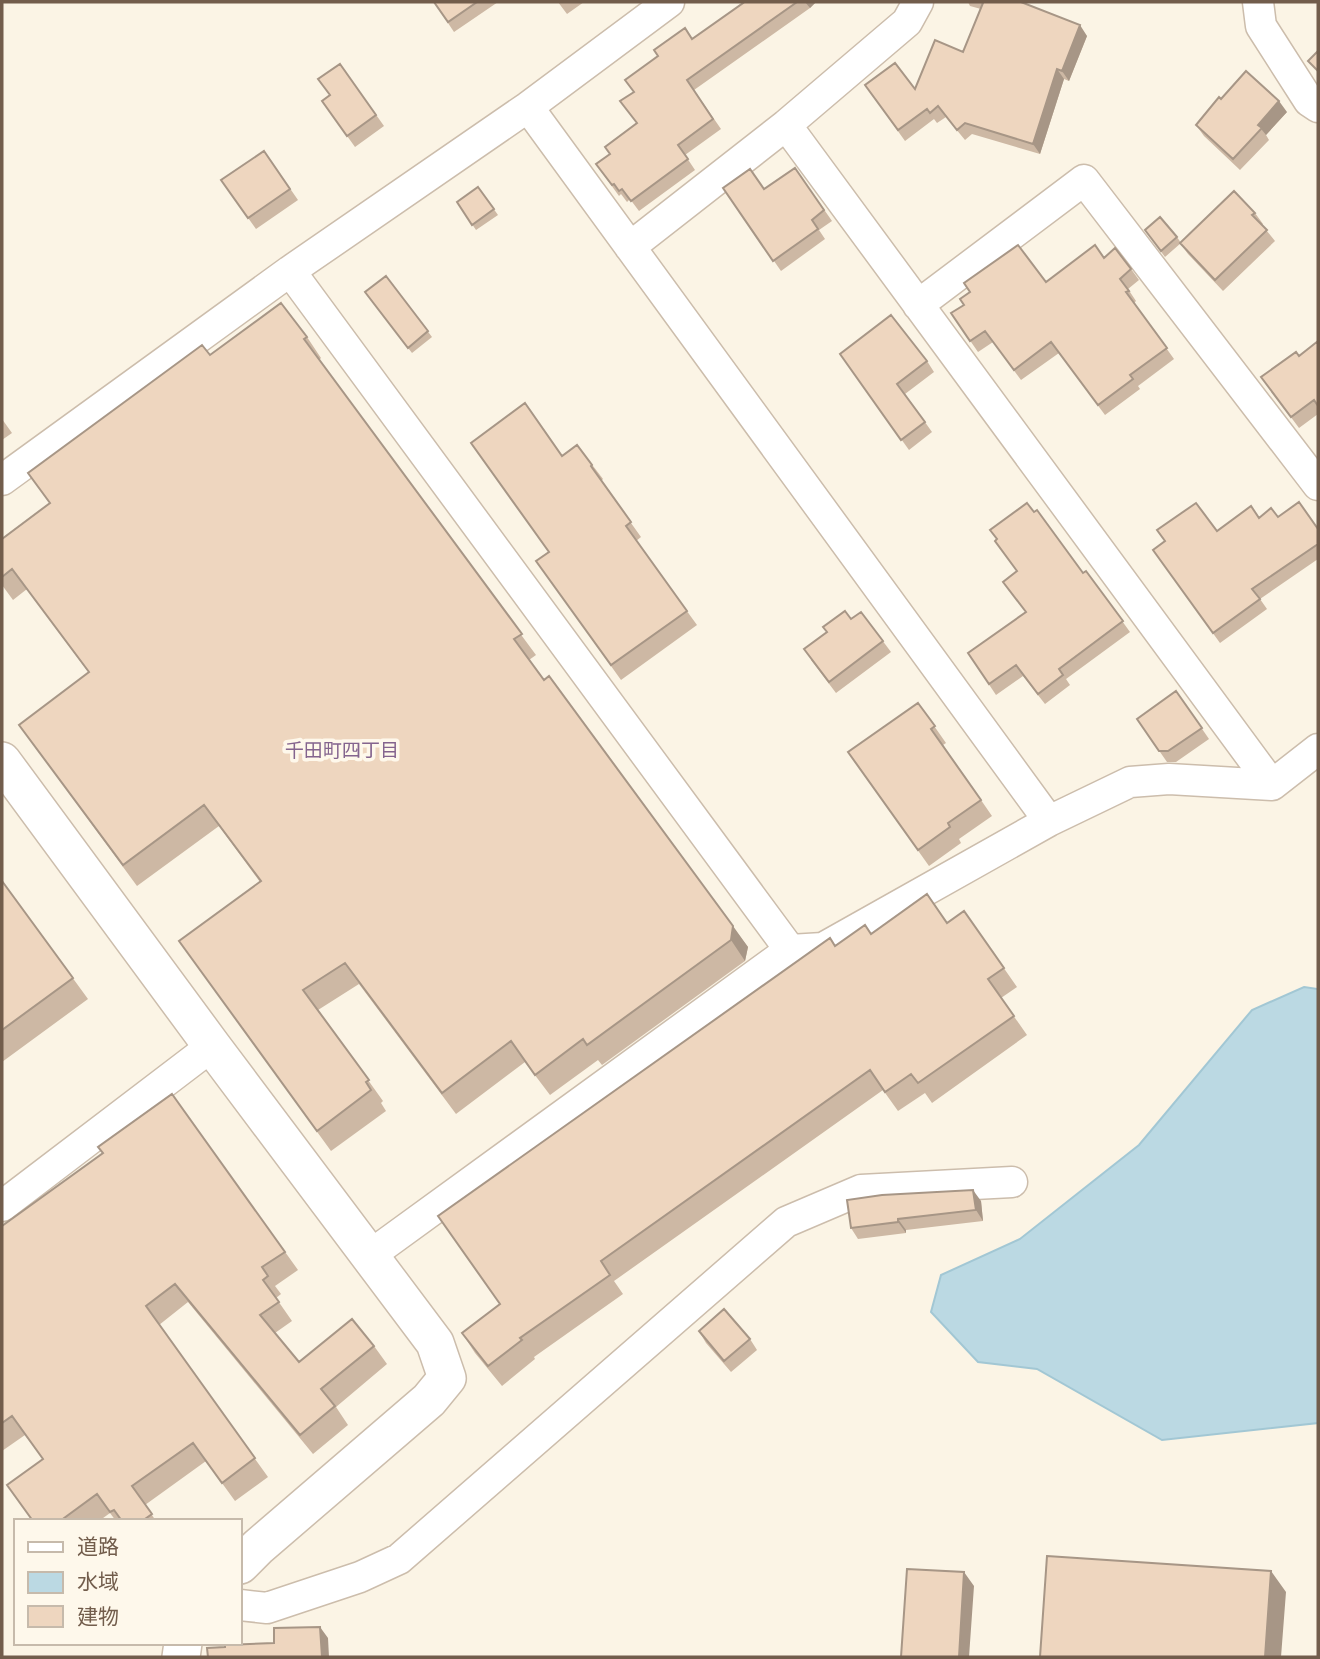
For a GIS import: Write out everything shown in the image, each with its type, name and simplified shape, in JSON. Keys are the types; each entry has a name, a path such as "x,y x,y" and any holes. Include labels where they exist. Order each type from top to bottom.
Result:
{"street":[{"path":"2,480 290,271 528,107 669,2"},
{"path":"630,247 786,125 907,22 918,2"},
{"path":"1258,2 1261,26 1308,101 1318,107"},
{"path":"528,107 1049,821"},
{"path":"786,125 1272,786"},
{"path":"918,305 1084,180 1318,485"},
{"path":"290,271 790,950"},
{"path":"369,1256 790,950 823,948 1049,821 1130,782 1169,779 1272,786 1318,749"},
{"path":"2,761 435,1343 447,1378 429,1400 242,1563"},
{"path":"2,1206 212,1046"},
{"path":"242,1605 267,1608 360,1577 399,1559 786,1222 861,1190 1012,1182"}],"water":[{"path":"1304,987 1318,989 1318,1423 1162,1440 1037,1369 978,1362 931,1312 941,1275 1020,1239 1139,1145 1252,1010"}],"building":[{"path":"434,2 477,2 448,22"},
{"path":"742,2 797,2 687,80 713,119 678,145 688,159 631,201 622,189 619,191 612,185 596,164 610,154 605,147 637,123 620,101 634,92 625,80 658,56 654,50 685,28 692,39"},
{"path":"981,2 1021,2 1080,25 1062,71 1057,69 1033,144 965,123 957,130 938,106 930,113 927,109 898,130 865,85 895,63 915,89 935,40 963,52 983,3"},
{"path":"1318,51 1318,71 1308,61"},
{"path":"340,64 376,115 347,136 322,101 330,95 318,79"},
{"path":"1246,71 1279,101 1258,125 1262,128 1233,159 1196,125 1219,97 1221,99"},
{"path":"264,151 290,189 248,218 221,180"},
{"path":"795,168 824,210 812,220 818,229 773,261 723,188 750,169 764,189"},
{"path":"478,187 494,209 472,225 457,202"},
{"path":"1234,191 1267,230 1215,280 1180,243"},
{"path":"1160,217 1177,237 1161,251 1145,230"},
{"path":"1018,245 1046,282 1095,245 1104,258 1115,248 1131,269 1120,279 1129,291 1126,292 1167,348 1130,375 1133,379 1098,405 1051,342 1014,370 985,331 970,341 951,313 964,305 960,299 970,292 964,283"},
{"path":"386,276 428,331 408,348 365,292"},
{"path":"281,303 307,337 304,339 522,634 514,639 544,680 549,676 733,926 731,940 587,1045 583,1039 535,1075 511,1041 442,1093 345,963 303,990 369,1080 366,1082 371,1090 317,1131 179,941 261,881 204,805 123,865 19,725 89,672 12,569 2,577 2,539 50,503 28,473 202,345 210,355"},
{"path":"891,315 927,361 897,384 925,422 901,440 840,354"},
{"path":"1318,341 1318,406 1314,400 1291,417 1261,377 1296,352 1299,356"},
{"path":"525,403 562,456 577,445 631,522 626,526 687,611 611,665 536,561 549,552 471,443"},
{"path":"1299,502 1318,529 1318,544 1252,589 1260,599 1213,633 1153,550 1165,541 1157,530 1196,503 1217,531 1251,506 1259,518 1271,508 1278,517"},
{"path":"1027,503 1034,512 1037,510 1083,573 1086,571 1123,621 1059,669 1063,675 1038,694 1016,665 989,684 968,653 1026,612 1003,582 1017,571 990,530"},
{"path":"845,611 851,619 861,612 883,641 829,682 804,649 827,632 823,627"},
{"path":"1176,691 1202,728 1168,751 1159,751 1137,719"},
{"path":"918,703 935,726 931,729 981,800 948,823 950,827 918,850 848,752"},
{"path":"2,881 73,978 2,1030"},
{"path":"927,894 947,923 964,911 1004,968 988,979 1014,1016 918,1083 911,1074 885,1092 870,1070 601,1261 610,1275 520,1338 522,1340 488,1366 462,1333 500,1304 438,1216 830,938 835,946 865,925 871,934"},
{"path":"172,1094 285,1252 262,1267 268,1276 263,1280 279,1302 260,1315 299,1362 352,1319 374,1346 321,1389 335,1406 300,1435 175,1284 146,1306 255,1458 222,1483 193,1443 132,1486 152,1514 145,1519 121,1519 114,1510 110,1512 97,1494 63,1519 32,1519 7,1485 43,1459 12,1416 2,1423 2,1226 103,1153 98,1147"},
{"path":"973,1190 976,1210 898,1219 898,1222 851,1228 847,1200 882,1195"},
{"path":"724,1309 750,1339 724,1361 699,1331"},
{"path":"1047,1556 1271,1571 1265,1657 1040,1657"},
{"path":"907,1569 964,1572 959,1657 901,1657"},
{"path":"320,1627 322,1657 208,1657 207,1648 274,1643 274,1628"}],"district":[{"name":"千田町四丁目","path":"342,750"}]}
